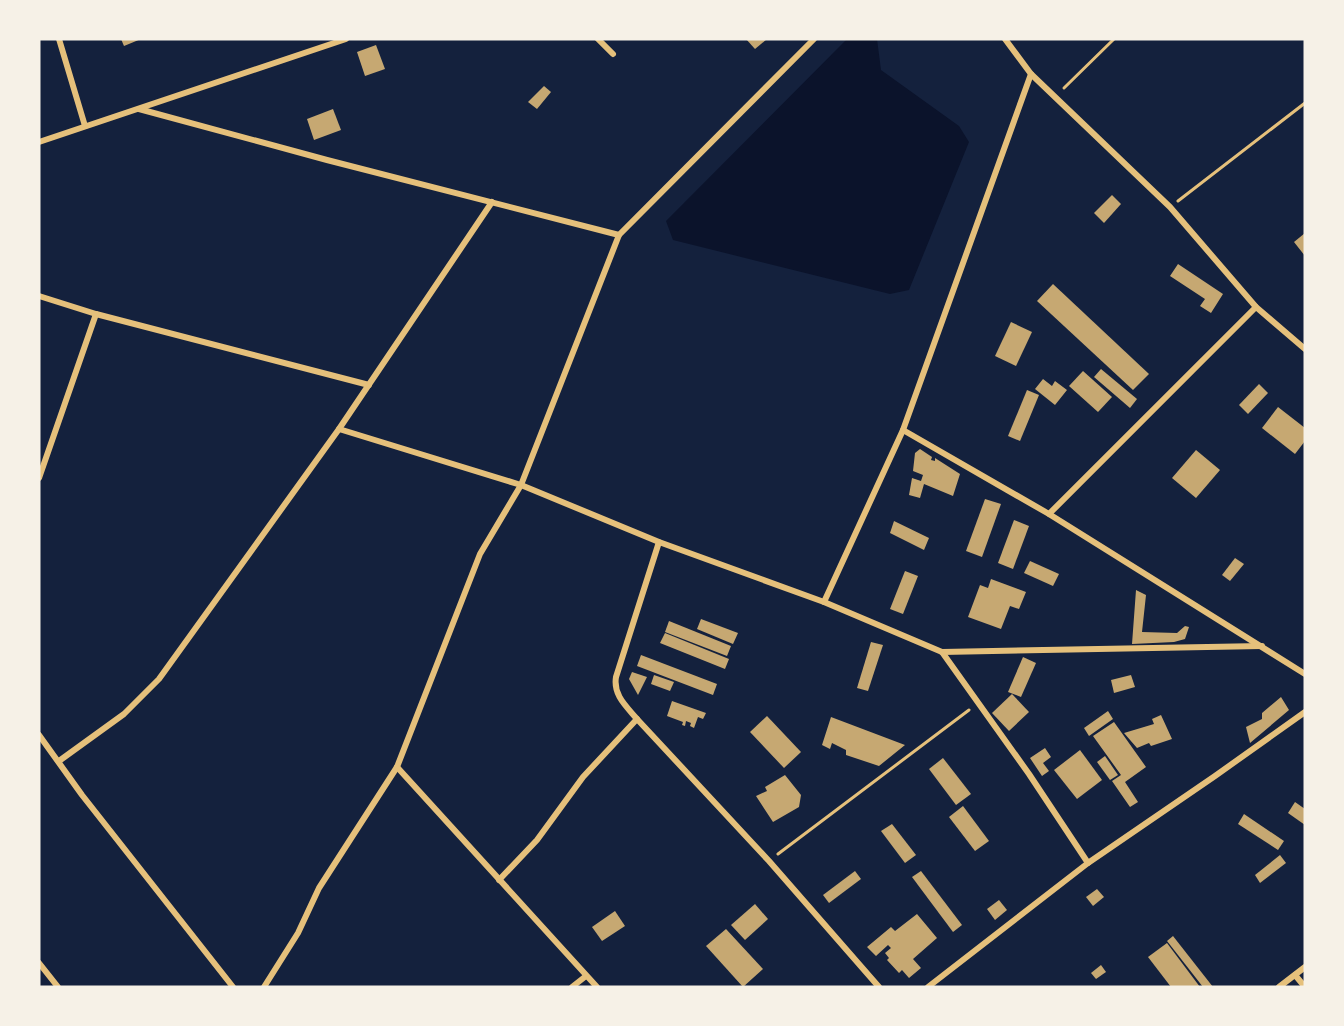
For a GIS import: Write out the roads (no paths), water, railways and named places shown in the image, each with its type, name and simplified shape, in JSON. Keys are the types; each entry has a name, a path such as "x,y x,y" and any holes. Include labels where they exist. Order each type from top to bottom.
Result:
{"street":[{"path":"59,39 85,126"},
{"path":"39,142 346,39"},
{"path":"598,39 613,54"},
{"path":"264,987 298,933 318,888 397,767 480,554 521,485 619,235 814,39"},
{"path":"1005,39 1031,74 1170,207 1256,307 1305,349"},
{"path":"824,602 903,430 1031,74"},
{"path":"139,109 619,235"},
{"path":"59,761 123,714 159,678 339,429 492,202"},
{"path":"39,296 96,314 369,385"},
{"path":"1049,514 1256,307"},
{"path":"39,478 96,314"},
{"path":"339,429 521,485 659,542 824,602 942,652 1263,646"},
{"path":"903,430 1049,514 1305,674"},
{"path":"659,542 615,687 618,696 769,861 879,987"},
{"path":"942,652 1088,862"},
{"path":"928,987 1088,862 1305,712"},
{"path":"499,880 537,840 584,777 637,719"},
{"path":"39,735 82,795 233,987"},
{"path":"397,767 597,987"},
{"path":"39,963 54,986"},
{"path":"1279,987 1305,968"},
{"path":"1295,975 1305,987"},
{"path":"573,987 586,976"}],"water":[{"path":"847,39 877,39 881,70 959,126 969,142 909,290 890,294 673,240 666,221"}]}
